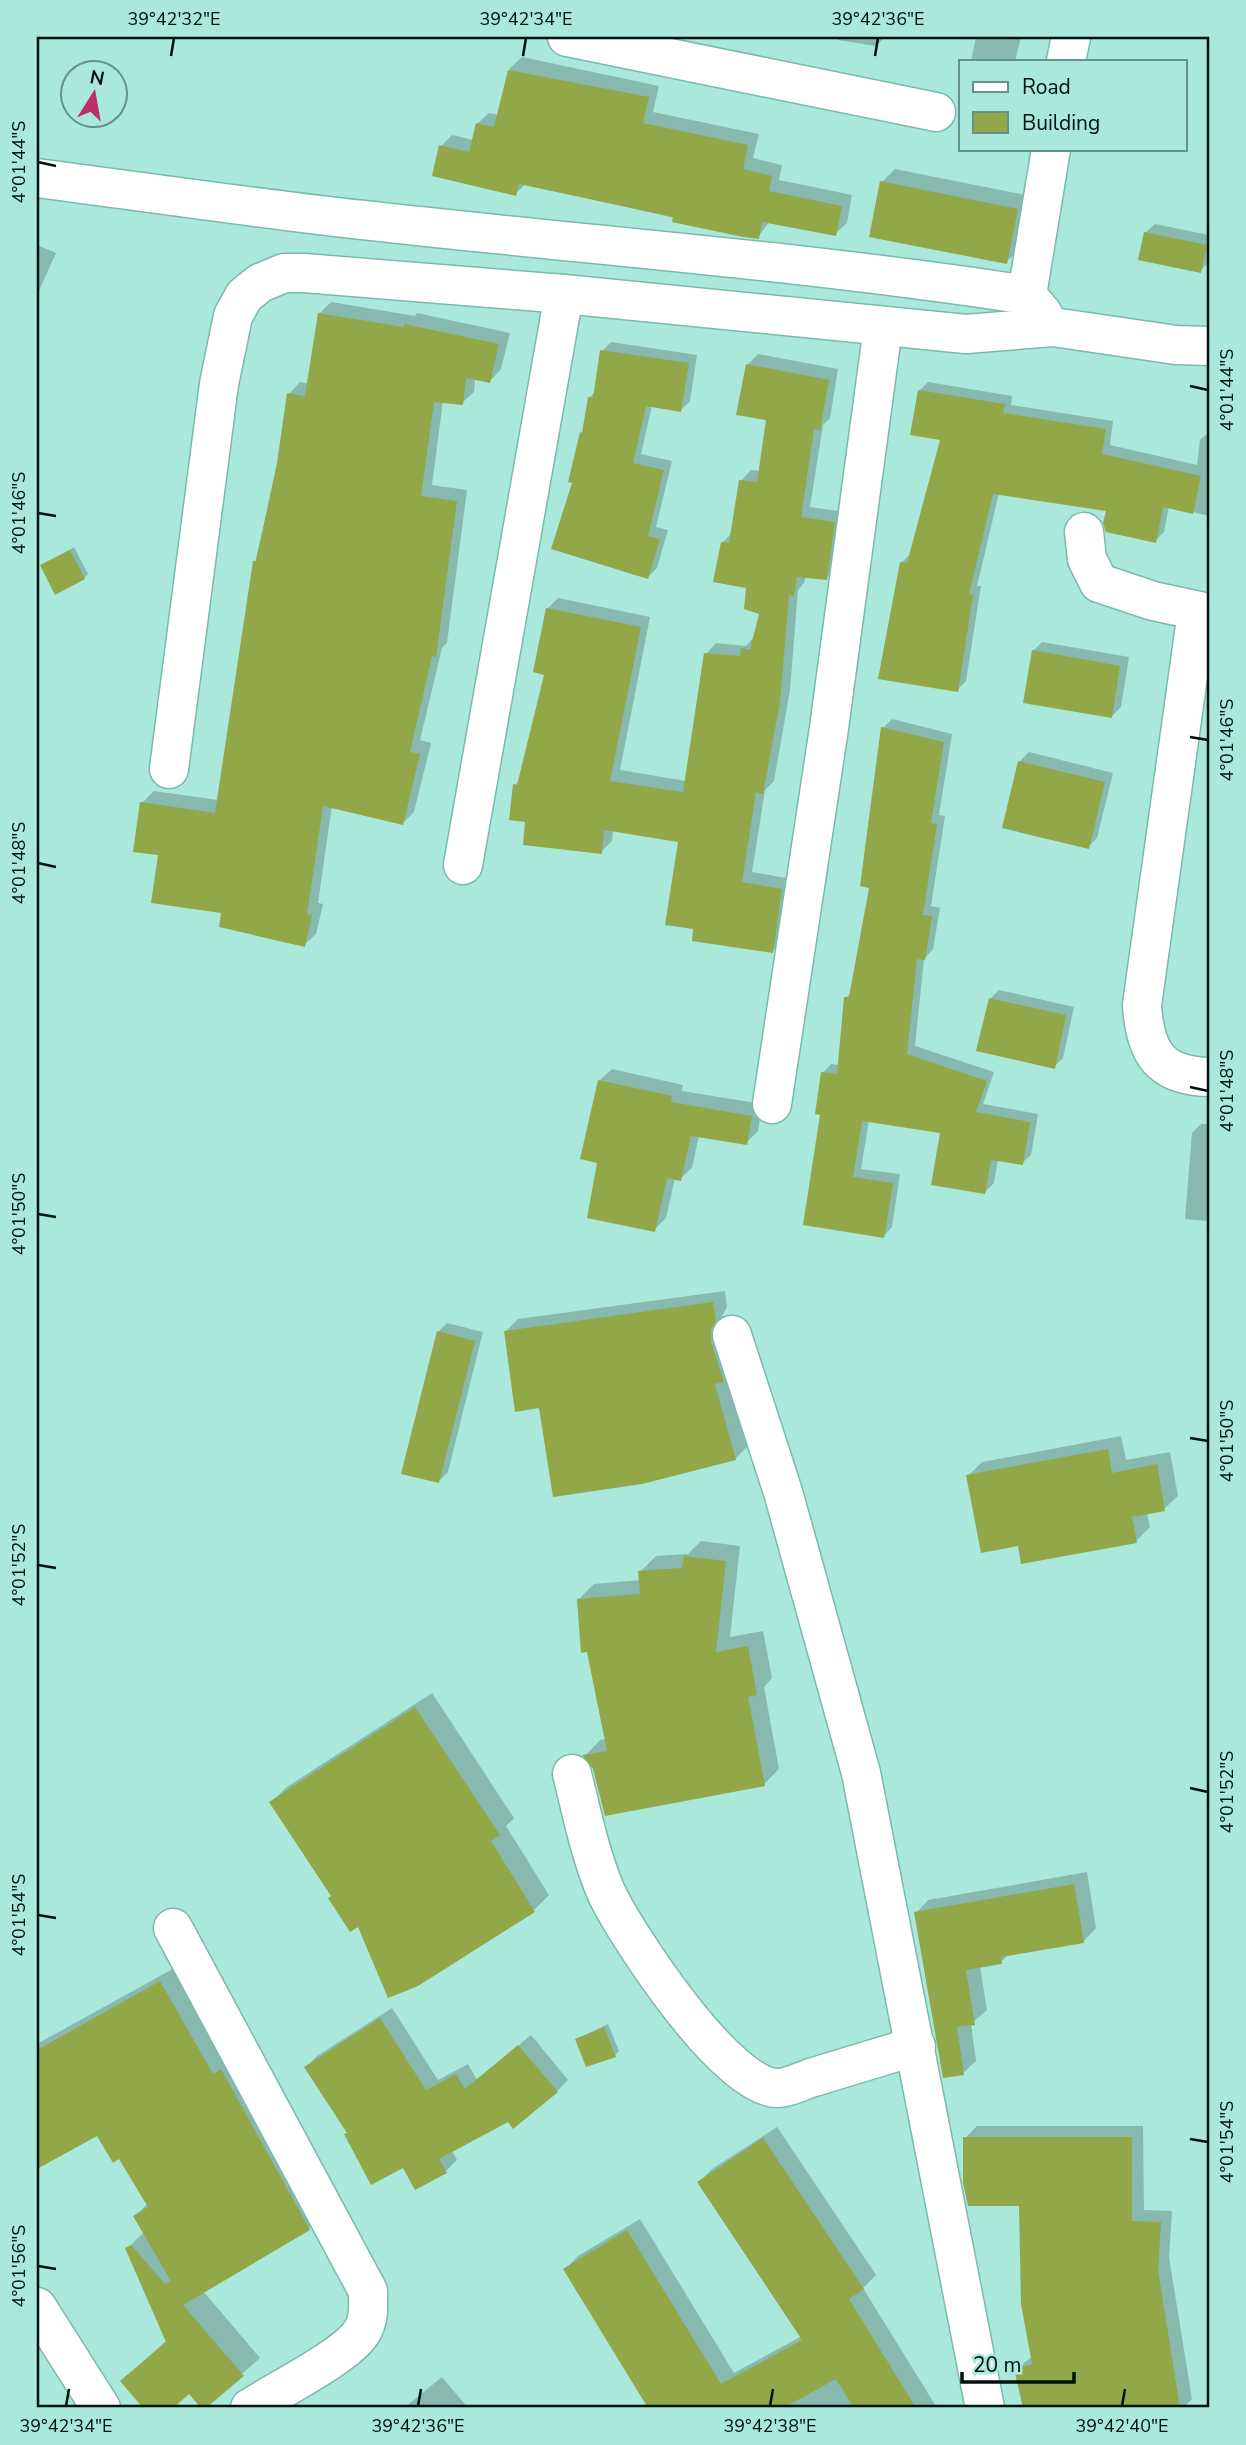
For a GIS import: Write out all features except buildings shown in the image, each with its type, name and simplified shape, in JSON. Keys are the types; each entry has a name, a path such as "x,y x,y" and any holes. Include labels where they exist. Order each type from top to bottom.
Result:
{"street":[{"path":"567,37 936,112"},
{"path":"1066,60 1071,37"},
{"path":"1027,295 1051,150"},
{"path":"37,178 362,220 704,253 910,277 1027,295 1053,327"},
{"path":"169,769 219,384 233,316 244,296 260,282 284,273 564,294 966,334 1053,327 1176,345 1209,346"},
{"path":"463,865 564,294"},
{"path":"772,1104 830,728 883,327"},
{"path":"1084,532 1087,559 1099,583 1203,612 1142,1005 1152,1054 1161,1064 1175,1072 1209,1077"},
{"path":"732,1335 783,1492 861,1773 985,2408"},
{"path":"572,1774 606,1890 622,1922 724,2059 755,2082 778,2088 916,2046"},
{"path":"173,1928 368,2291 369,2313 361,2334 345,2348 250,2408"},
{"path":"37,2307 101,2408"}]}
